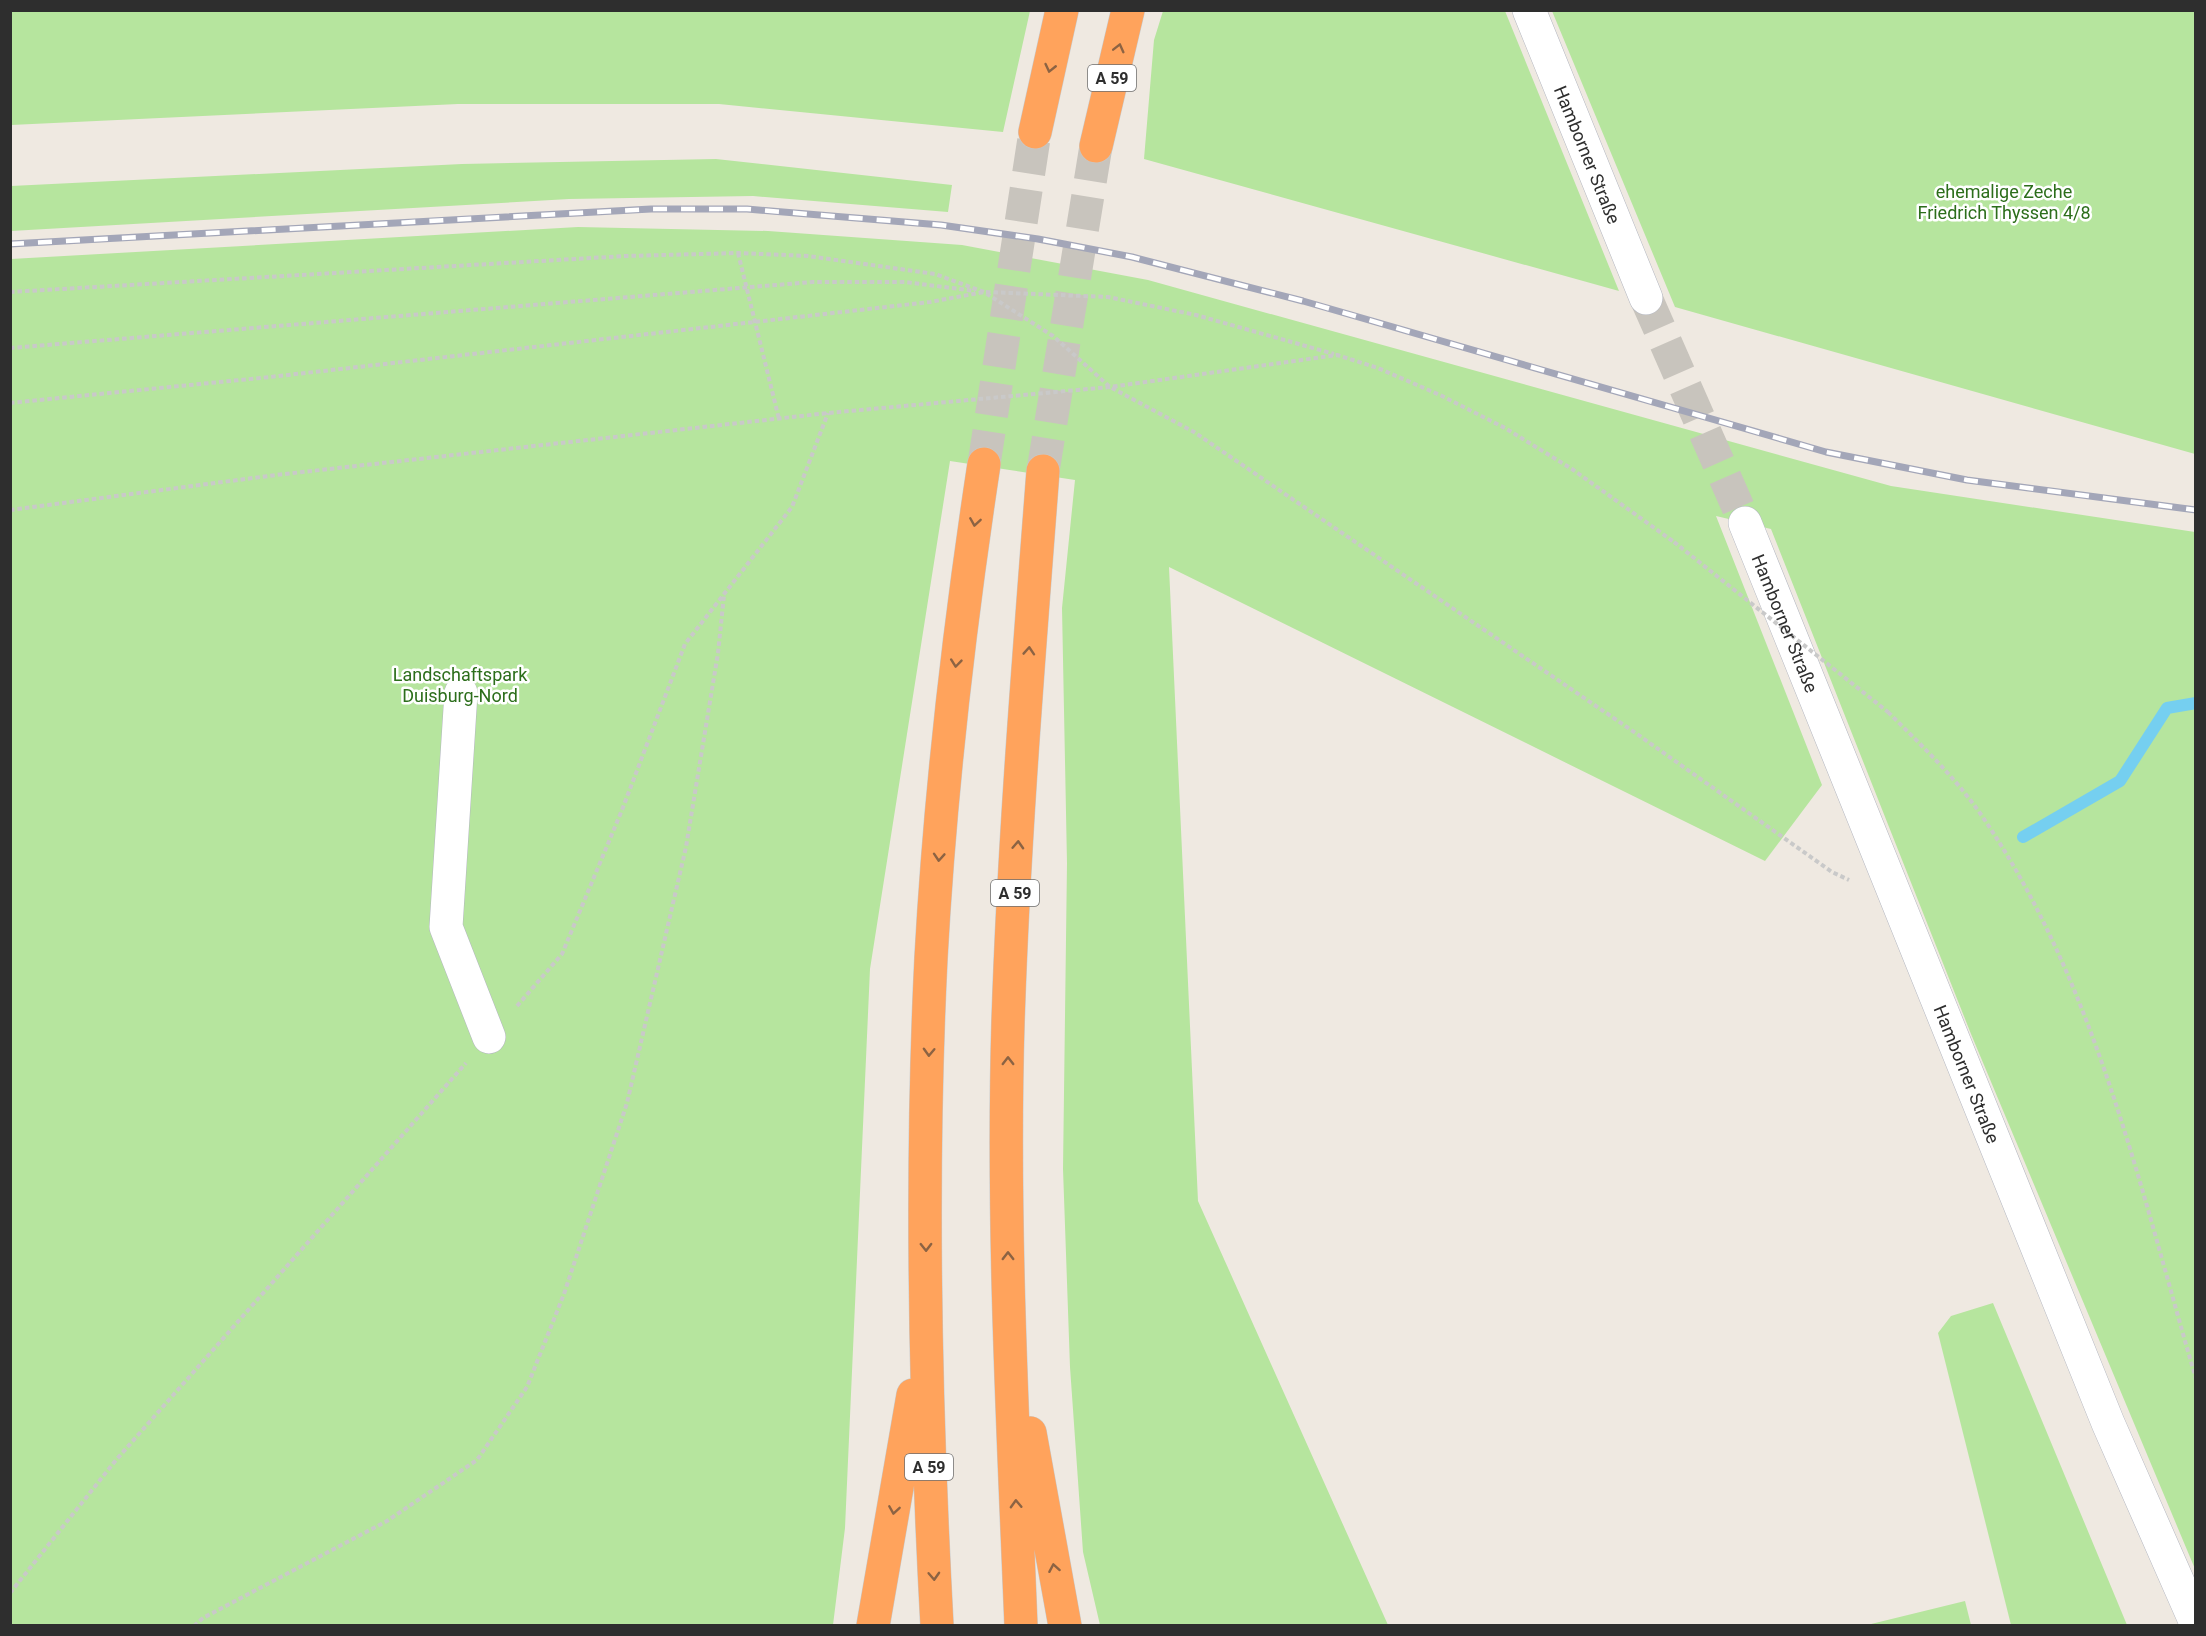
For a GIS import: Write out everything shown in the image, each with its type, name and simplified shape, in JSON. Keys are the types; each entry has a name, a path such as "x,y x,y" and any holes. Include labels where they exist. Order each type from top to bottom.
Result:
{"highway":[{"path":"1035,132 1062,10"},
{"name":"A 59","path":"1096,146 1128,10"},
{"name":"A 59","path":"937,1626 930,1489 925,1168 932,958 948,738 960,627 984,464"},
{"name":"A 59","path":"1021,1626 1008,1315 1008,1023 1027,681 1043,471"},
{"path":"873,1626 927,1307"},
{"path":"1008,1315 1065,1626"}],"street":[{"name":"Hamborner Straße","path":"1529,10 1646,298"},
{"name":"Hamborner Straße","path":"1745,523 2108,1424 2196,1623"},
{"path":"461,693 446,927 489,1037"}],"path":[{"path":"738,253 779,419"},
{"path":"10,292 626,256 738,253 808,256 872,263 935,274 984,292 1053,336 1110,387 1194,432 1637,734 1832,872"},
{"path":"10,348 812,282 905,282 984,292 1108,297 1196,315 1378,368 1440,395 1505,428 1572,469 1674,542 1888,712 1944,767 1982,816 2012,865 2066,966 2121,1120 2196,1379"},
{"path":"10,403 270,377 930,302 984,292"},
{"path":"10,510 276,475 828,413 1110,387 1338,355"},
{"path":"10,1593 116,1460 562,954 622,810 685,644 792,507 828,413"},
{"path":"194,1626 203,1618 387,1521 477,1460 527,1386 564,1294 627,1103 686,847 718,653 724,593"}],"green space":[{"path":"10,11 1030,11 1003,132 719,104 458,104 11,125"},
{"path":"1163,11 1505,11 1619,291 1144,159 1154,40"},
{"name":"ehemalige Zeche Friedrich Thyssen 4/8","path":"1552,11 2195,11 2195,454 1675,307"},
{"path":"716,159 952,185 948,212 753,196 569,199 11,231 11,186 462,164"},
{"name":"Landschaftspark Duisburg-Nord","path":"578,227 768,231 962,245 1148,280 1891,486 2195,532 2195,1569 1971,1034 1771,529 1716,516 1822,785 1765,861 1169,567 1198,1201 1388,1625 1100,1625 1083,1552 1070,1367 1063,1169 1067,863 1062,608 1075,480 950,461 870,969 845,1528 833,1625 11,1626 11,259"},
{"path":"1993,1303 2127,1625 2011,1625 1938,1333 1951,1316"},
{"path":"1965,1601 1971,1625 1867,1625"}],"waterway":[{"path":"2023,837 2120,781 2167,708 2196,703"}],"tunnel":[{"path":"984,464 1035,132"},
{"path":"1043,471 1096,146"},
{"path":"1646,298 1745,523"}],"railway":[{"path":"10,244 651,209 747,209 941,225 1038,239 1132,257 1303,301 1826,452 1967,480 2196,510"}]}
